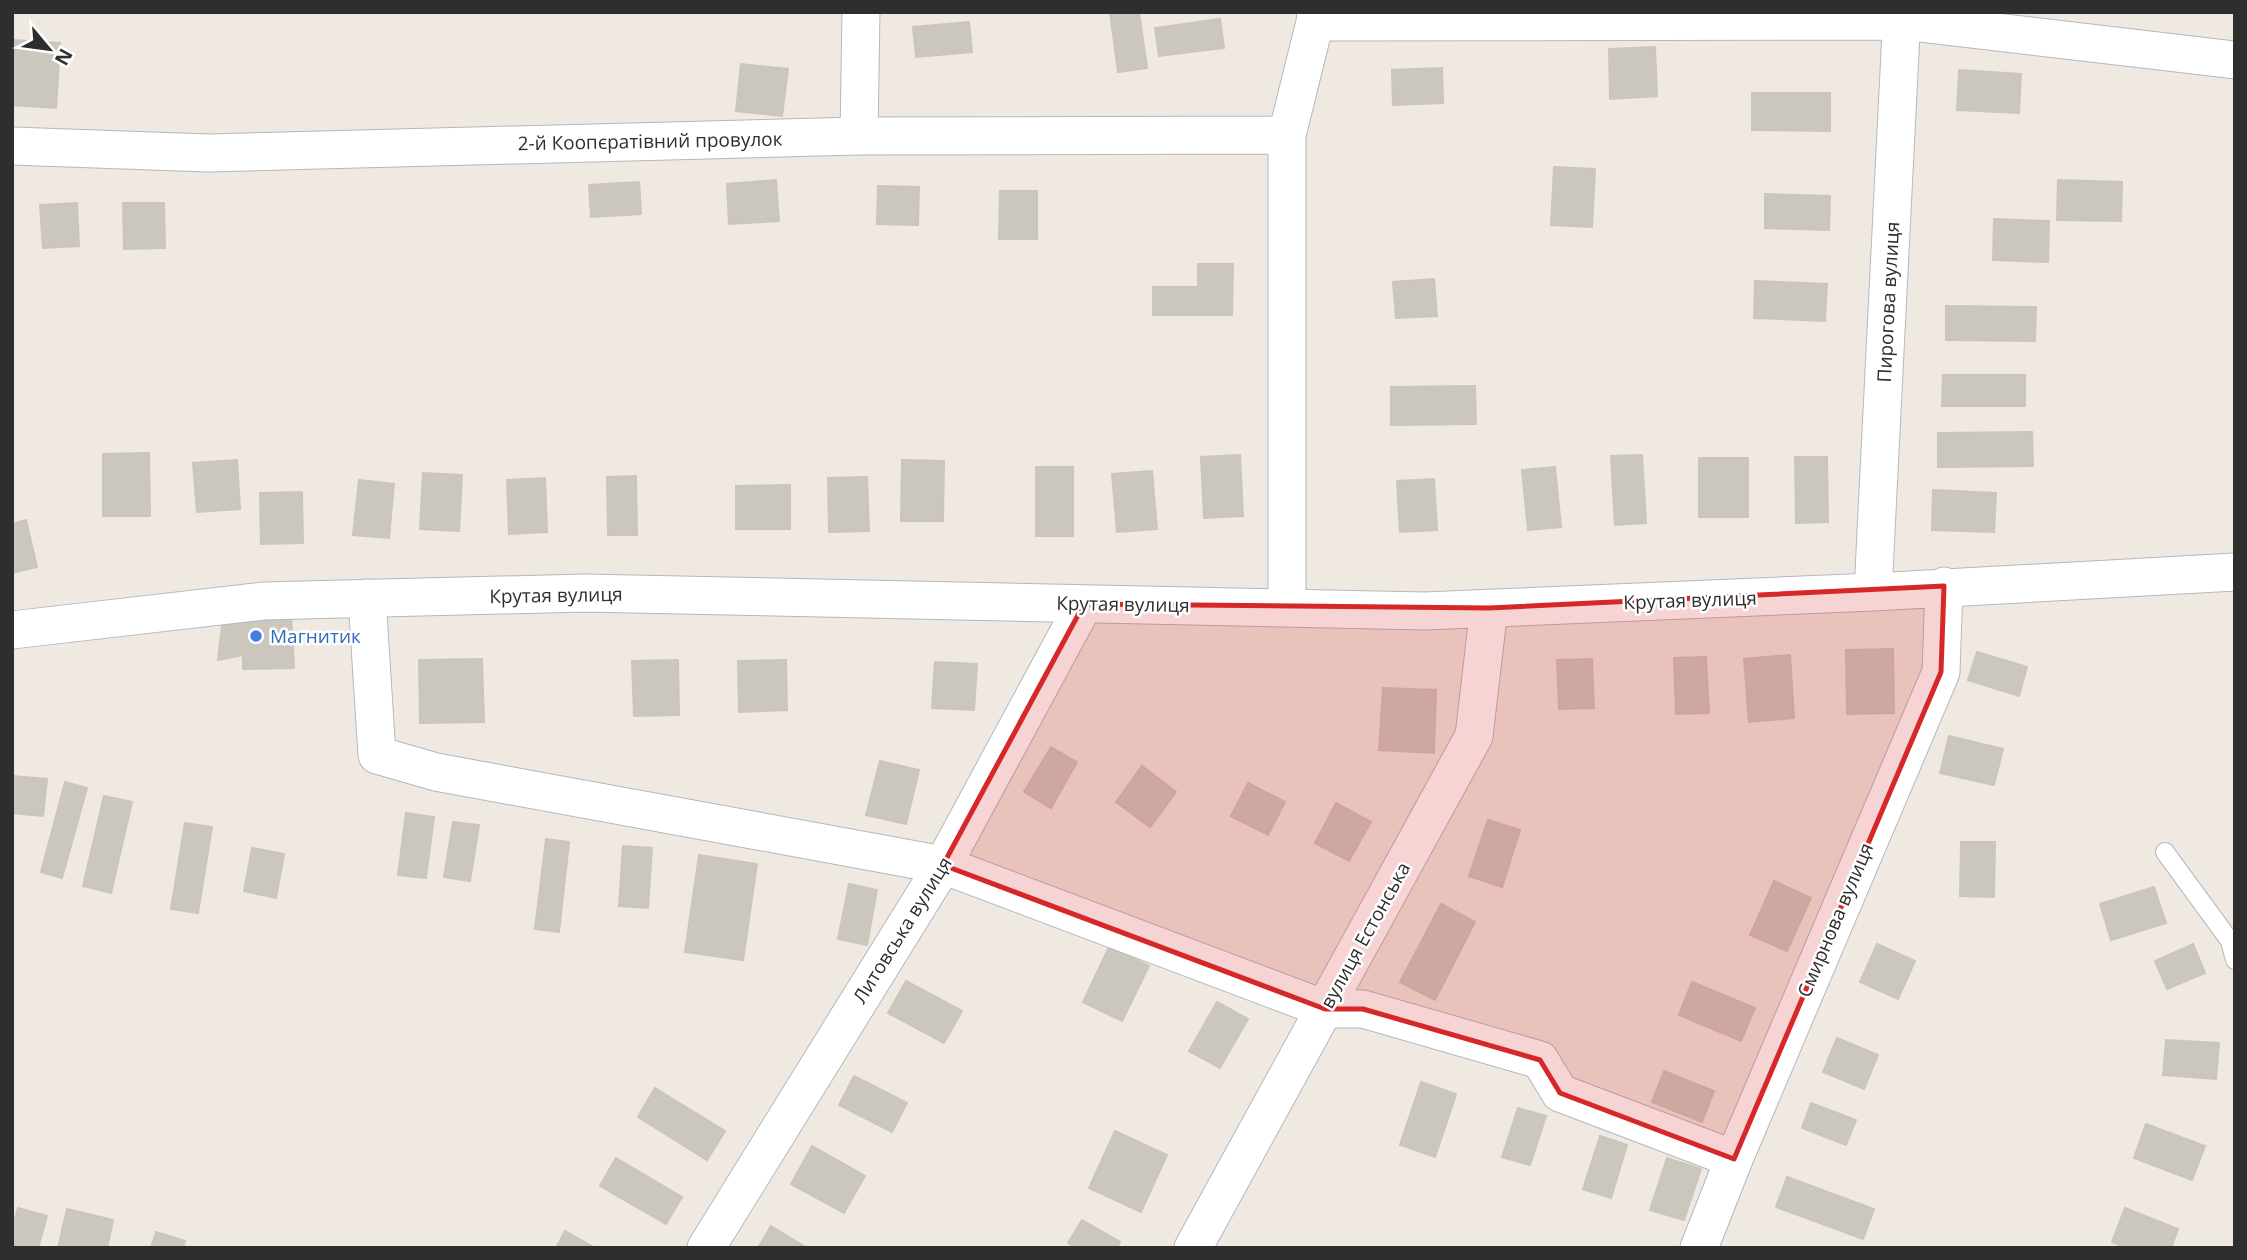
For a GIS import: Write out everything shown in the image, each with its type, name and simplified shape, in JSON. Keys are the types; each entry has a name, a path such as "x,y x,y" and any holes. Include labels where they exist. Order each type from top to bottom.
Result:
{"street":[{"path":"859,136 861,12"},
{"path":"1287,608 1287,135 1316,17 1902,17 2235,60"},
{"name":"Пирогова вулиця","path":"1873,592 1902,17"},
{"name":"2-й Коопєратівний провулок","path":"12,146 208,153 859,136 1287,135"},
{"name":"Крутая вулиця","path":"12,630 263,601 367,598 585,593 1425,611 1873,592 2235,572"},
{"name":"Смирнова вулиця","path":"1699,1248 1941,672 1944,586"},
{"path":"367,598 377,755 436,772 943,865 1325,1009 1363,1009 1540,1060 1560,1093 1734,1160"},
{"name":"Литовська вулиця","path":"706,1248 943,865 1084,604"},
{"name":"вулиця Естонська","path":"1193,1248 1474,736 1489,608"}],"lane":[{"path":"2165,852 2233,941 2235,960"}],"highlighted area":[{"path":"1944,586 1941,672 1734,1159 1560,1093 1540,1060 1363,1009 1325,1009 943,865 1084,604 1489,608"}],"building":[{"path":"1110,12 1139,12 1147,68 1118,72"},
{"path":"1220,19 1224,48 1159,56 1155,28"},
{"path":"969,22 972,52 916,57 913,27"},
{"path":"12,40 60,43 56,108 12,105"},
{"path":"1655,47 1657,96 1610,99 1609,49"},
{"path":"741,64 788,69 782,116 736,111"},
{"path":"1442,68 1443,103 1393,105 1392,70"},
{"path":"1959,70 2021,74 2019,113 1957,110"},
{"path":"1752,93 1830,93 1830,131 1752,130"},
{"path":"1554,167 1595,169 1592,227 1551,225"},
{"path":"776,180 779,221 729,224 727,184"},
{"path":"2058,180 2122,182 2121,221 2057,220"},
{"path":"639,182 641,214 591,217 589,185"},
{"path":"878,186 919,187 918,225 877,224"},
{"path":"1000,191 1037,191 1037,239 999,239"},
{"path":"1765,194 1830,196 1829,230 1765,228"},
{"path":"77,203 79,246 43,248 40,205"},
{"path":"123,203 164,203 165,248 124,249"},
{"path":"1994,219 2049,221 2048,262 1993,260"},
{"path":"1198,264 1233,264 1232,315 1153,315 1153,287 1198,287"},
{"path":"1434,279 1437,316 1396,318 1393,282"},
{"path":"1755,281 1827,284 1825,321 1754,318"},
{"path":"1946,306 2036,307 2035,341 1946,340"},
{"path":"1943,375 2025,375 2025,406 1942,406"},
{"path":"1475,386 1476,424 1391,425 1391,387"},
{"path":"2032,432 2033,466 1938,467 1938,433"},
{"path":"149,453 150,516 103,516 103,454"},
{"path":"1240,455 1243,516 1204,518 1201,457"},
{"path":"1642,455 1646,523 1615,525 1611,456"},
{"path":"1795,457 1827,457 1828,522 1796,523"},
{"path":"1699,458 1748,458 1748,517 1699,517"},
{"path":"237,460 240,509 197,512 193,463"},
{"path":"902,460 944,461 943,521 901,521"},
{"path":"1036,467 1073,467 1073,536 1036,536"},
{"path":"1555,467 1561,527 1528,530 1522,470"},
{"path":"1152,471 1157,529 1117,532 1112,474"},
{"path":"423,473 462,475 459,531 420,529"},
{"path":"636,476 637,535 608,535 607,477"},
{"path":"867,477 869,531 829,532 828,478"},
{"path":"545,478 547,532 509,534 507,480"},
{"path":"1434,479 1437,530 1400,532 1397,481"},
{"path":"359,480 394,484 389,538 353,535"},
{"path":"790,485 790,529 736,529 736,486"},
{"path":"1933,490 1996,493 1994,532 1932,530"},
{"path":"302,492 303,543 261,544 260,493"},
{"path":"26,520 37,567 12,573 12,524"},
{"name":"Магнитик","path":"291,614 294,668 243,669 243,655 218,660 223,617"},
{"path":"1893,649 1894,713 1847,714 1846,650"},
{"path":"1977,652 2027,667 2019,696 1968,680"},
{"path":"1790,655 1794,718 1749,722 1744,659"},
{"path":"1706,657 1709,713 1676,714 1674,658"},
{"path":"482,659 484,722 420,723 419,660"},
{"path":"1592,659 1594,708 1559,709 1557,660"},
{"path":"678,660 679,715 634,716 632,661"},
{"path":"786,660 787,710 739,712 738,661"},
{"path":"935,662 977,664 974,710 932,708"},
{"path":"1383,688 1436,690 1434,753 1379,750"},
{"path":"1949,736 2003,749 1994,785 1940,773"},
{"path":"1051,747 1077,762 1051,808 1024,792"},
{"path":"880,761 919,770 906,824 866,815"},
{"path":"1142,766 1176,792 1150,827 1116,802"},
{"path":"12,776 47,779 43,816 12,813"},
{"path":"65,782 87,788 62,878 41,872"},
{"path":"1248,783 1285,802 1268,835 1231,816"},
{"path":"104,796 132,802 111,893 83,886"},
{"path":"1336,803 1371,822 1349,861 1315,843"},
{"path":"406,813 434,817 426,878 398,875"},
{"path":"1488,820 1520,830 1502,887 1469,876"},
{"path":"453,822 479,825 470,881 444,877"},
{"path":"185,823 212,827 198,913 171,909"},
{"path":"546,839 569,842 559,932 535,929"},
{"path":"1961,842 1995,842 1994,897 1960,896"},
{"path":"623,846 652,848 648,908 619,906"},
{"path":"252,848 284,854 276,898 244,891"},
{"path":"699,855 757,864 743,960 685,952"},
{"path":"1774,881 1811,898 1787,951 1750,935"},
{"path":"849,884 877,890 867,945 838,939"},
{"path":"2154,887 2166,923 2111,940 2100,904"},
{"path":"1441,904 1475,922 1435,1000 1400,982"},
{"path":"1877,944 1915,961 1898,999 1860,982"},
{"path":"2193,944 2205,973 2167,989 2155,961"},
{"path":"1109,947 1149,966 1122,1021 1083,1002"},
{"path":"906,981 962,1011 944,1043 888,1013"},
{"path":"1692,982 1755,1008 1741,1041 1679,1015"},
{"path":"1217,1002 1248,1019 1220,1068 1189,1051"},
{"path":"1837,1038 1878,1055 1864,1089 1823,1072"},
{"path":"2166,1040 2219,1043 2216,1079 2163,1075"},
{"path":"1664,1071 1714,1091 1702,1122 1652,1102"},
{"path":"854,1076 907,1103 892,1132 839,1105"},
{"path":"1421,1082 1456,1094 1435,1157 1400,1145"},
{"path":"655,1088 725,1131 707,1160 638,1117"},
{"path":"1811,1103 1856,1120 1846,1145 1802,1128"},
{"path":"1518,1108 1546,1116 1530,1165 1502,1157"},
{"path":"2146,1124 2205,1146 2192,1180 2134,1158"},
{"path":"1115,1131 1167,1155 1141,1212 1089,1188"},
{"path":"1600,1136 1627,1145 1611,1198 1583,1189"},
{"path":"812,1146 865,1176 844,1213 791,1184"},
{"path":"616,1158 682,1197 666,1224 600,1186"},
{"path":"1667,1158 1701,1169 1684,1220 1650,1210"},
{"path":"1787,1177 1874,1209 1863,1239 1776,1207"},
{"path":"18,1208 47,1216 38,1248 12,1248 12,1229"},
{"path":"2125,1208 2178,1229 2171,1248 2127,1248 2112,1242"},
{"path":"67,1209 113,1220 107,1248 58,1248"},
{"path":"1082,1220 1120,1242 1117,1248 1076,1248 1068,1243"},
{"path":"771,1226 807,1248 758,1248"},
{"path":"565,1231 595,1248 556,1248"},
{"path":"156,1232 185,1241 183,1248 151,1248"}],"place":[{"name":"Магнитик","path":"256,636"}]}
